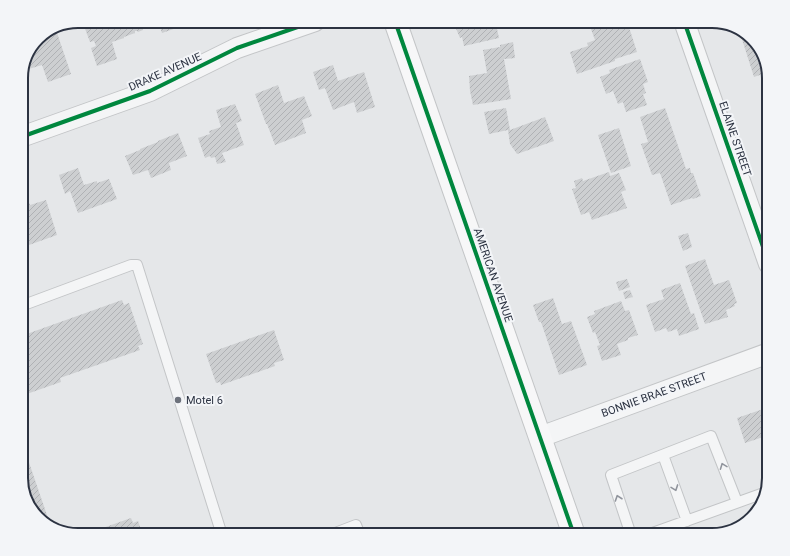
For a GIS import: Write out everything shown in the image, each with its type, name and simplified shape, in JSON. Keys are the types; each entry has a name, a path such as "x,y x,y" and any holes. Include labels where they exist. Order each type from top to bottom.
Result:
{"street":[{"name":"DRAKE AVENUE","path":"28,135 150,91 237,48 295,28"},
{"name":"AMERICAN AVENUE","path":"397,28 572,528"},
{"name":"ELAINE STREET","path":"686,28 762,244"},
{"name":"BONNIE BRAE STREET","path":"540,437 762,356"}],"lane":[{"path":"28,303 131,265 137,266 220,528"},
{"path":"629,528 611,475 712,436 737,502"},
{"path":"663,455 687,521"},
{"path":"666,528 759,495"},
{"path":"348,528 356,525 357,528"}],"building":[{"path":"85,28 143,28 143,30 138,32 135,31 135,33 112,42 117,59 97,66 91,48 96,46 94,41 90,42"},
{"path":"160,28 176,28 162,33"},
{"path":"456,28 501,28 497,29 499,38 464,46 462,37 460,38"},
{"path":"591,28 629,28 637,52 577,74 570,52 588,46 587,43 595,40"},
{"path":"57,33 71,74 48,82 42,65 29,69 33,56 38,48 45,40"},
{"path":"741,37 754,50 761,68 762,74 754,77"},
{"path":"513,42 515,58 504,59 511,99 473,105 469,76 487,73 483,50 500,47 500,45"},
{"path":"640,59 648,82 643,84 646,93 643,94 647,105 626,112 623,102 618,104 613,91 606,94 600,77 610,73 609,70"},
{"path":"333,65 338,81 364,72 375,107 357,113 354,102 333,110 325,88 319,90 313,72"},
{"path":"278,85 284,103 304,96 312,116 302,120 306,133 275,145 255,94"},
{"path":"235,104 242,121 236,123 244,145 222,153 226,162 217,164 215,157 211,158 210,156 205,158 198,138 210,134 209,131 221,127 216,110"},
{"path":"506,108 510,130 545,117 554,141 517,154 510,144 508,130 489,134 484,112"},
{"path":"665,108 686,169 690,168 691,173 693,173 701,196 671,205 660,173 652,175 641,144 648,142 640,117"},
{"path":"619,128 631,166 611,173 598,135"},
{"path":"178,133 187,156 169,163 171,170 151,178 148,170 133,175 125,156"},
{"path":"78,168 84,185 109,179 117,199 78,213 70,191 65,194 59,175"},
{"path":"609,172 610,176 619,173 626,190 621,192 627,208 592,220 589,212 581,215 572,189 576,188 574,181 582,178 583,181"},
{"path":"28,200 30,205 46,200 57,235 29,245"},
{"path":"688,233 692,247 683,251 678,236"},
{"path":"705,259 714,285 729,280 737,303 734,304 735,306 726,310 728,317 705,324 685,266"},
{"path":"627,279 630,287 619,291 616,282"},
{"path":"680,283 691,314 694,313 699,329 679,336 677,329 668,332 666,328 655,332 646,305 664,299 661,290"},
{"path":"630,290 633,297 625,299 623,292"},
{"path":"553,298 562,324 571,321 587,365 559,375 541,322 539,322 533,305"},
{"path":"122,300 124,305 129,303 143,344 138,346 140,350 60,378 61,382 28,394 28,334"},
{"path":"621,301 625,311 629,310 638,335 617,344 621,355 602,361 597,346 600,345 595,332 593,333 587,317 595,314 594,311"},
{"path":"274,330 284,360 274,363 275,366 221,385 220,382 216,383 206,354"},
{"path":"762,409 762,437 745,443 737,418"},
{"path":"28,460 48,518 38,508 32,497 28,481"},
{"path":"131,518 133,523 138,521 140,528 103,528"}],"cycle path":[{"path":"28,135 150,91 237,48 295,28"},
{"path":"397,28 572,528"},
{"path":"686,28 762,244"}],"place":[{"name":"Motel 6","path":"178,400"}]}
